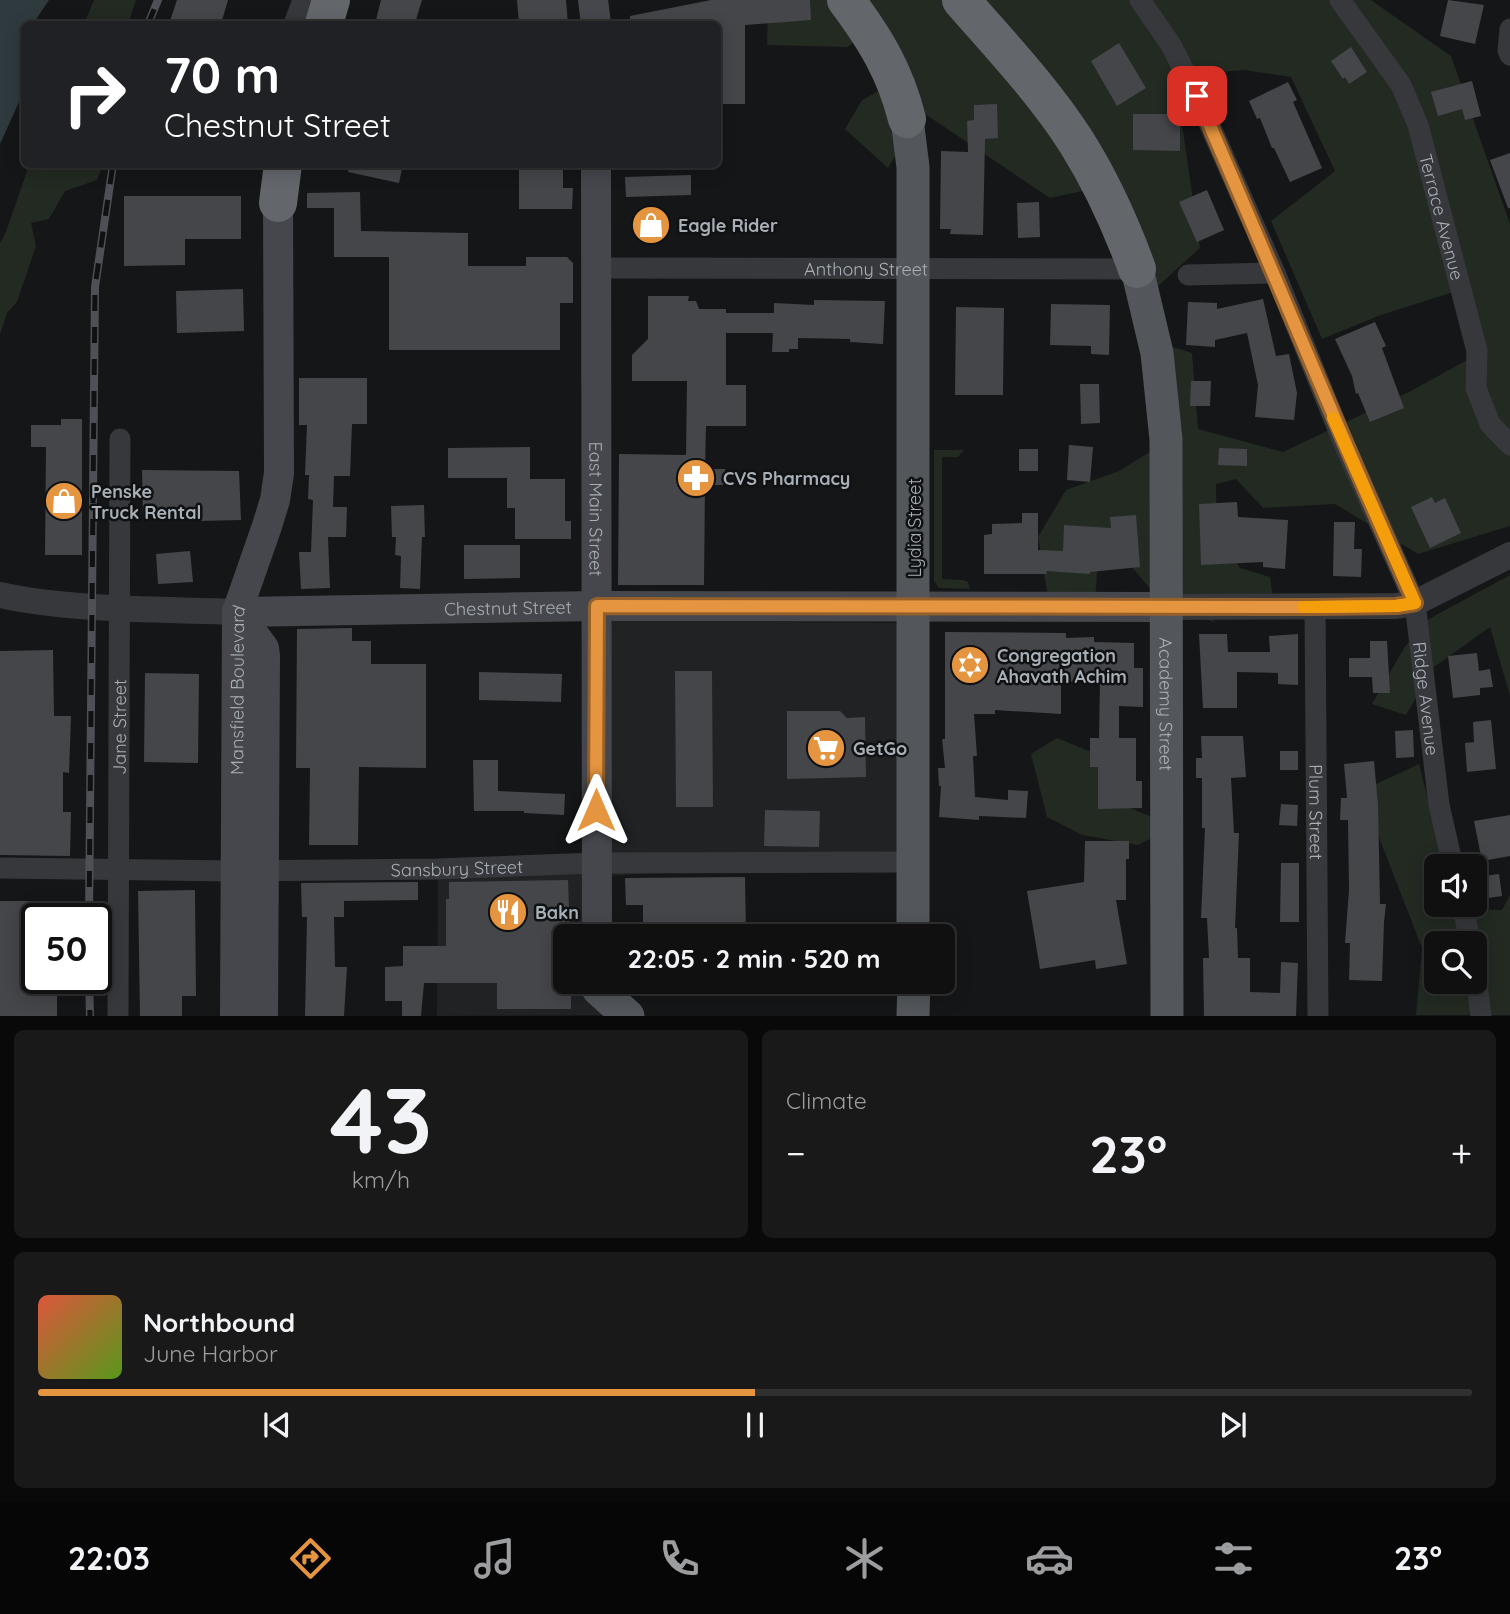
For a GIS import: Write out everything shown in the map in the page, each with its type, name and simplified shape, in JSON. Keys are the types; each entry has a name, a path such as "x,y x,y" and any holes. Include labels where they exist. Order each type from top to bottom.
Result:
{"highway":[{"path":"325,21 331,0"},
{"path":"846,0 883,53 893,74 907,119"},
{"path":"961,0 1030,80 1076,141 1111,204 1137,269"},
{"path":"278,202 283,168"}],"main road":[{"path":"593,0 596,21"},
{"name":"Lydia Street","path":"907,119 913,167 914,924"},
{"name":"East Main Street","path":"596,168 597,924"},
{"path":"237,612 275,500 279,474 278,202"},
{"name":"Academy Street","path":"1137,269 1157,353 1166,439 1167,1016"},
{"name":"Chestnut Street","path":"237,612 597,606 1165,607"},
{"name":"Mansfield Boulevard","path":"237,612 249,871 263,1016"},
{"name":"Mansfield Boulevard","path":"235,1016 249,871"},
{"path":"914,994 914,1016"},
{"path":"598,996 628,1016"}],"street":[{"path":"296,21 303,0"},
{"name":"Ridge Avenue","path":"1140,0 1171,45 1192,86 1275,273 1342,439 1415,603 1437,794 1450,854"},
{"name":"Terrace Avenue","path":"1340,0 1401,85 1419,125 1477,351 1476,388 1490,424 1510,445"},
{"path":"1510,29 1510,55"},
{"path":"277,168 278,202"},
{"name":"Anthony Street","path":"595,268 1137,269"},
{"path":"1188,275 1275,273"},
{"name":"Jane Street","path":"118,1016 120,439"},
{"name":"Chestnut Street","path":"1165,607 1396,606 1415,603 1510,555"},
{"name":"Chestnut Street","path":"0,595 25,600 120,607 237,612"},
{"name":"Plum Street","path":"1315,607 1318,1016"},
{"name":"Sansbury Street","path":"0,867 249,871 438,869 596,863 914,862"},
{"path":"1478,994 1480,1016"}],"shaded area":[{"path":"0,0 49,0 35,21 21,21 19,102 0,144"},
{"path":"94,0 136,0 129,21 85,21"},
{"path":"768,0 1371,0 1451,56 1510,224 1510,526 1418,554 1335,504 1263,508 1236,479 1216,484 1217,537 1240,568 1270,577 1273,599 1195,600 1216,623 1157,597 1100,529 1095,602 1049,602 1038,537 1066,490 1119,471 1182,432 1170,346 1192,353 1198,429 1283,452 1409,392 1487,349 1469,287 1381,315 1322,339 1271,221 1335,171 1291,77 1244,70 1175,76 1200,248 1158,286 1092,189 1050,198 922,112 888,168 845,129 862,100 884,88 876,23 848,47 767,45"},
{"path":"28,168 102,168 97,180 65,191 49,219 31,223 36,246 17,302 7,313 0,335 0,243"},
{"path":"934,450 964,450 958,457 942,457 942,579 963,580 968,582 970,589 939,588 934,581"},
{"path":"1510,575 1510,696 1490,627 1434,667 1406,715 1372,704 1404,648 1427,620"},
{"path":"610,621 899,623 900,855 583,878 594,924 553,924 553,994 612,994 618,1015 437,1016 438,869 610,853"},
{"path":"1057,738 1104,757 1105,798 1157,819 1156,836 1138,845 1082,835 1047,817 1031,754"},
{"path":"1419,764 1442,854 1424,854 1424,917 1487,917 1487,910 1502,910 1510,895 1510,1015 1416,1015 1422,948 1361,791"}],"building":[{"path":"177,0 228,0 222,21 170,21"},
{"path":"381,0 422,0 416,21 376,21"},
{"path":"517,0 566,0 568,21 519,21"},
{"path":"711,0 810,0 811,20 745,25 745,104 721,104 721,21 630,21 630,16"},
{"path":"1448,0 1484,5 1475,44 1440,36"},
{"path":"1119,43 1146,88 1117,106 1091,61"},
{"path":"1351,47 1367,72 1349,84 1331,61"},
{"path":"1472,81 1481,116 1465,120 1462,109 1438,116 1431,92"},
{"path":"1288,82 1297,100 1293,102 1322,168 1290,182 1260,118 1257,119 1249,101"},
{"path":"997,104 998,138 985,139 983,235 950,234 951,229 940,229 941,151 968,152 967,121 974,120 974,105"},
{"path":"1133,114 1171,114 1170,119 1180,119 1180,151 1133,150"},
{"path":"1510,153 1510,208 1508,208 1490,160"},
{"path":"348,168 402,168 399,183 348,172"},
{"path":"519,168 563,168 563,188 573,188 572,209 519,209"},
{"path":"691,175 691,195 626,197 625,177"},
{"path":"1207,190 1224,230 1197,242 1179,202"},
{"path":"360,192 361,231 468,233 468,266 526,266 526,257 567,257 573,263 573,303 560,303 560,350 389,350 389,257 334,257 334,208 307,208 307,193"},
{"path":"124,196 241,196 241,239 185,239 185,265 124,266"},
{"path":"1039,202 1040,237 1018,238 1017,203"},
{"path":"243,289 244,331 177,333 176,291"},
{"path":"648,296 689,296 688,301 696,301 699,309 726,309 726,313 774,313 774,303 814,305 814,300 885,301 883,344 850,342 850,339 798,338 798,349 772,352 773,333 726,333 726,385 746,385 746,426 706,426 705,469 725,469 725,485 705,485 704,585 618,585 619,454 686,455 687,381 632,381 632,355 648,339"},
{"path":"1263,299 1276,356 1289,354 1297,393 1294,420 1255,417 1258,385 1247,333 1215,340 1215,347 1186,345 1188,302 1217,303 1217,309"},
{"path":"1051,304 1110,305 1109,355 1091,354 1091,346 1050,345"},
{"path":"956,307 1004,308 1003,395 955,395"},
{"path":"1375,322 1386,346 1382,348 1404,408 1370,422 1335,339"},
{"path":"299,378 367,378 367,424 352,424 350,476 334,476 333,507 347,507 346,537 328,537 330,588 301,589 299,552 311,552 313,500 308,499 309,475 305,475 307,425 299,425"},
{"path":"1191,381 1211,381 1210,406 1190,406"},
{"path":"1080,384 1099,384 1100,423 1081,424"},
{"name":"Penske Truck Rental","path":"61,419 82,419 82,555 45,555 46,447 31,447 31,425 61,425"},
{"path":"1069,445 1093,447 1090,482 1067,480"},
{"path":"530,447 530,479 565,479 565,521 571,521 571,539 515,539 515,508 507,508 507,478 448,478 448,448"},
{"path":"1219,448 1247,449 1247,466 1218,465"},
{"path":"1019,449 1038,449 1038,471 1019,471"},
{"path":"142,470 239,471 241,520 198,521 198,516 143,516"},
{"path":"1432,497 1435,503 1445,498 1461,533 1430,548 1411,507"},
{"path":"1237,502 1238,517 1288,520 1285,569 1263,567 1263,562 1201,565 1199,504"},
{"path":"424,505 425,537 422,537 420,589 400,588 401,556 395,555 396,537 392,537 391,506"},
{"path":"1022,513 1038,513 1038,550 1063,551 1064,525 1111,528 1110,517 1136,515 1140,567 1090,574 1046,571 1047,574 984,574 984,535 992,534 992,524 1022,523"},
{"path":"1334,522 1355,522 1354,549 1362,549 1361,577 1333,576"},
{"path":"464,545 520,545 520,578 464,579"},
{"path":"190,551 193,582 158,584 156,554"},
{"path":"352,628 352,641 371,641 371,664 426,664 426,768 359,767 358,845 309,845 310,768 296,768 297,629"},
{"path":"945,632 1066,633 1066,638 1094,637 1094,642 1134,643 1134,668 1143,668 1143,707 1119,706 1119,738 1136,738 1136,781 1142,781 1142,808 1098,809 1098,767 1090,767 1090,738 1099,738 1100,681 1061,682 1061,714 995,710 995,714 974,714 977,756 973,756 975,797 1008,800 1008,790 1028,791 1026,818 979,816 979,820 939,817 941,786 938,768 945,768 942,739 945,739"},
{"path":"1199,634 1227,634 1228,652 1270,652 1269,636 1298,634 1298,685 1278,684 1278,673 1237,672 1237,708 1203,708"},
{"path":"1370,641 1387,641 1390,693 1373,693 1372,677 1349,677 1349,658 1370,658"},
{"path":"53,650 54,716 71,716 69,773 63,772 63,812 71,812 70,856 0,855 0,651"},
{"path":"1477,653 1479,671 1490,669 1493,687 1480,688 1480,695 1453,698 1448,656"},
{"path":"675,671 712,671 713,807 676,807"},
{"path":"479,672 562,674 561,702 479,700"},
{"path":"145,673 199,674 198,763 144,762"},
{"name":"GetGo","path":"787,711 840,711 847,718 865,717 866,777 787,779"},
{"path":"1491,720 1496,769 1467,772 1465,743 1474,742 1473,722"},
{"path":"1413,730 1414,757 1396,758 1395,731"},
{"path":"1201,736 1243,736 1246,777 1231,778 1234,833 1239,833 1235,928 1238,958 1250,958 1250,992 1280,993 1281,962 1298,963 1296,1016 1204,1016 1203,958 1209,958 1207,918 1201,918 1205,828 1202,828 1202,778 1196,778 1196,758 1202,758"},
{"path":"1280,751 1298,751 1298,770 1280,770"},
{"path":"473,760 498,760 498,791 565,794 564,815 524,811 474,811"},
{"path":"1374,761 1378,805 1380,904 1386,904 1382,981 1349,980 1350,943 1345,943 1349,890 1348,820 1340,820 1341,798 1347,798 1344,764"},
{"path":"1281,804 1298,805 1297,826 1279,825"},
{"path":"765,810 820,811 819,847 764,846"},
{"path":"1510,815 1510,856 1487,860 1487,854 1481,854 1474,821"},
{"path":"1085,841 1129,841 1126,900 1116,900 1127,964 1096,969 1095,960 1040,969 1027,891 1084,882"},
{"path":"1281,863 1299,863 1299,922 1280,922"},
{"path":"1499,874 1502,896 1487,898 1487,876"},
{"path":"745,877 746,924 643,924 643,905 626,905 625,878"},
{"path":"568,880 570,924 553,924 553,994 571,994 571,1009 497,1009 497,983 424,983 421,1016 402,1016 402,1001 385,1001 385,967 403,966 403,946 446,946 446,899 449,899 449,882"},
{"path":"418,882 418,900 344,901 344,917 334,917 335,967 347,967 344,1016 305,1016 307,917 302,917 301,883"},
{"path":"195,890 196,996 182,996 182,1016 140,1016 138,891"},
{"path":"0,901 71,901 21,903 21,994 57,994 57,1016 0,1016"}],"railway":[{"path":"149,21 158,0"},
{"path":"89,903 95,287 112,168"},
{"path":"89,994 90,1016"}],"slow traffic":[{"path":"1303,607 1396,606 1415,603 1333,418"}],"place":[{"name":"Eagle Rider","path":"651,225"},
{"name":"CVS Pharmacy","path":"696,478"},
{"name":"Penske Truck Rental","path":"64,501"},
{"name":"Congregation Ahavath Achim","path":"970,665"},
{"name":"GetGo","path":"826,748"},
{"name":"Bakn","path":"508,912"}],"route":[{"path":"596,810 597,606 1315,607 1396,606 1415,603 1342,439 1275,273 1197,96"}]}
